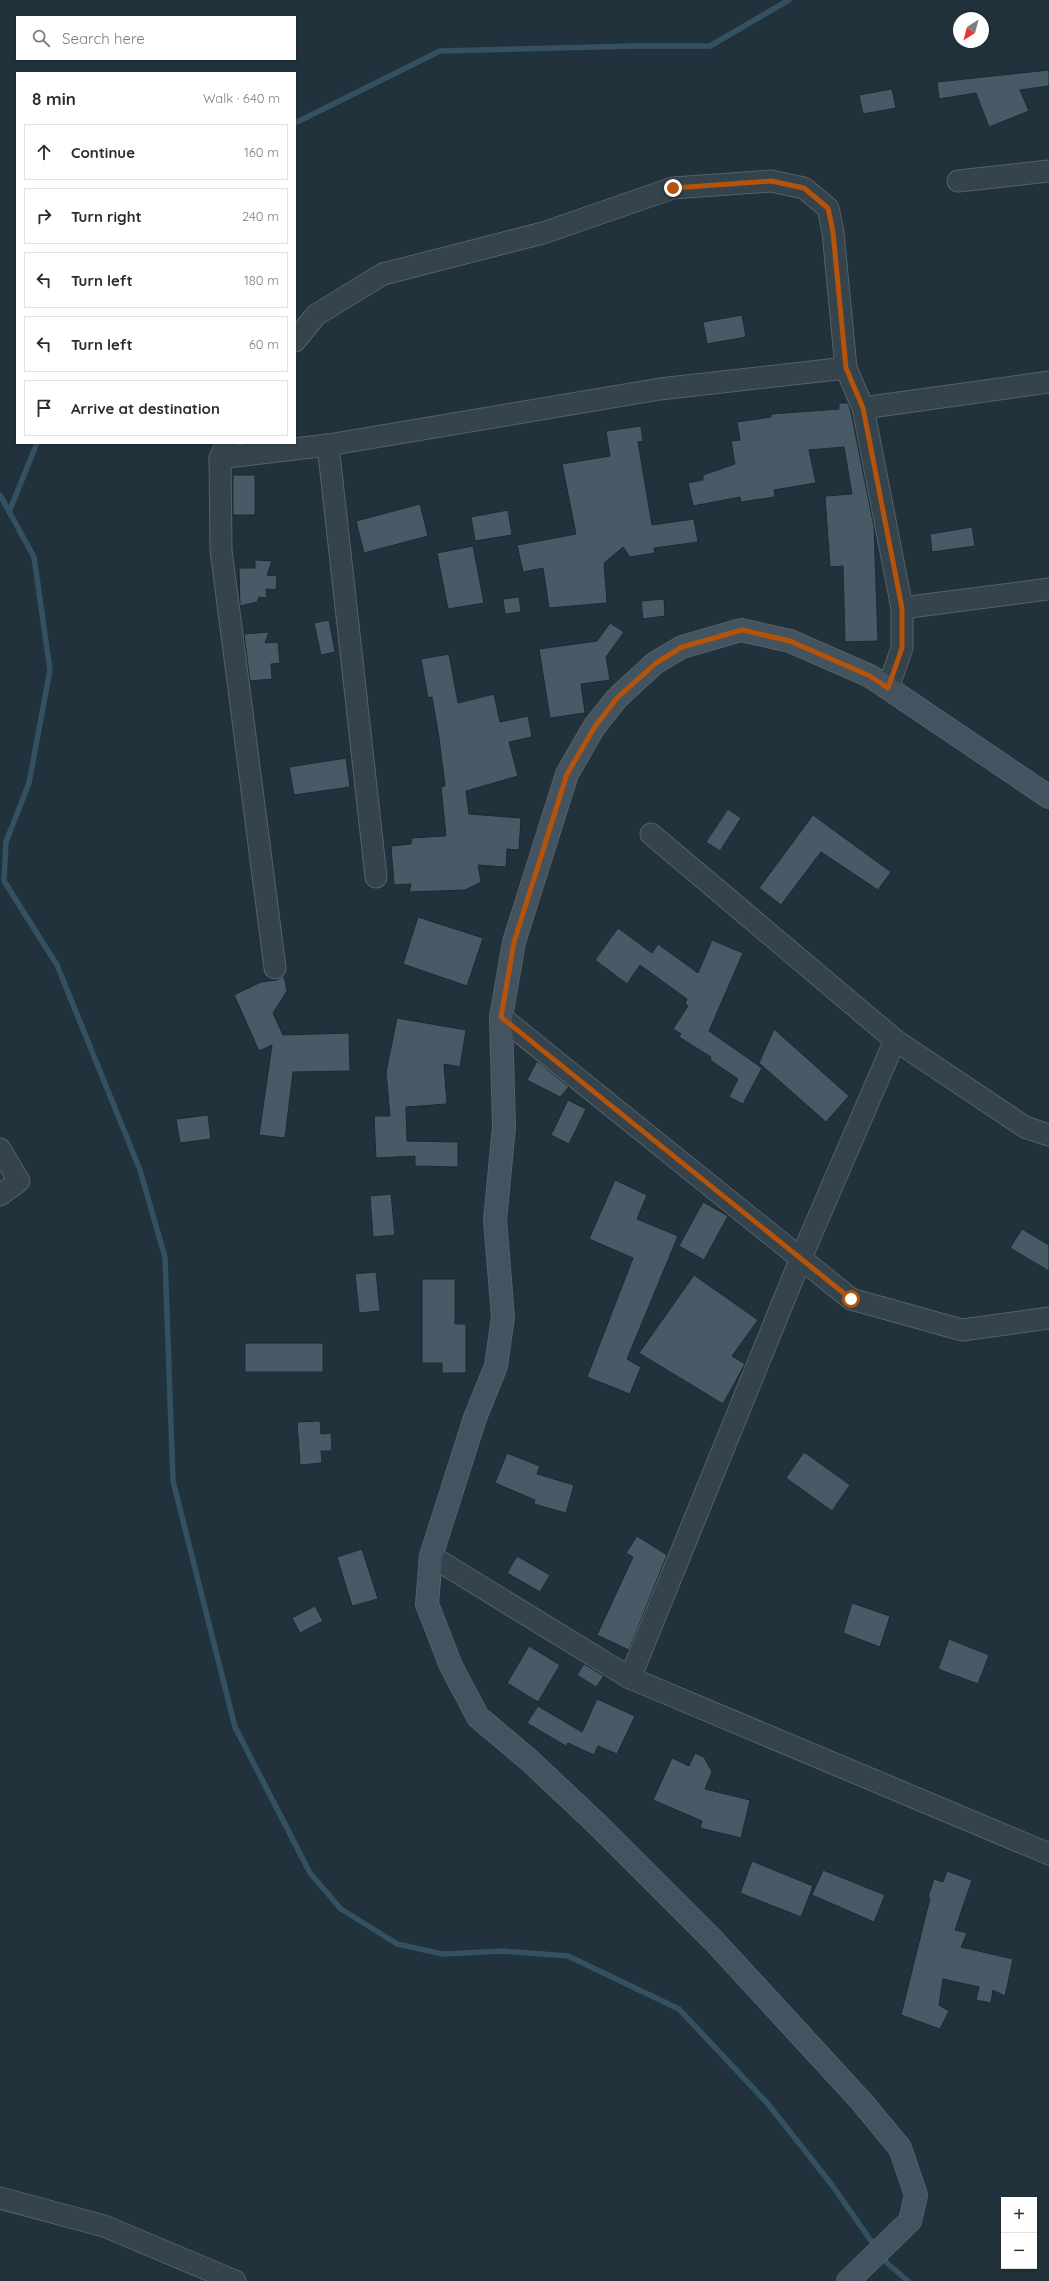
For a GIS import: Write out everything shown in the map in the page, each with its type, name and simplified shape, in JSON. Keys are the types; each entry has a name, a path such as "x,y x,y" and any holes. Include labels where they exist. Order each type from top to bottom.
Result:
{"street":[{"path":"958,181 1049,171"},
{"path":"296,341 316,315 384,274 543,233 673,188 771,181 804,188 828,208 833,232 846,368 863,408 902,608 902,648 888,688"},
{"path":"275,968 222,550 224,450 328,445 660,389 846,368"},
{"path":"863,408 1049,382"},
{"path":"328,445 376,877"},
{"path":"902,608 1049,589"},
{"path":"848,2281 910,2221 916,2195 900,2148 862,2102 708,1935 586,1814 529,1760 478,1717 451,1666 427,1604 431,1556 476,1418 496,1366 503,1317 495,1220 504,1128 501,1017 514,942 567,774 594,728 617,698 656,663 682,647 742,630 790,641 870,676 1049,798"},
{"path":"651,834 896,1040 1025,1127 1049,1135"},
{"path":"501,1017 851,1299 962,1330 1049,1318"},
{"path":"630,1678 801,1258 896,1040"},
{"path":"0,1149 19,1181 0,1195"},
{"path":"431,1556 630,1678 1049,1854"},
{"path":"0,2198 104,2226 236,2281"}],"building":[{"path":"1049,70 1049,86 1020,90 1029,111 989,127 976,93 939,99 937,82"},
{"path":"892,89 896,108 863,114 859,95"},
{"path":"742,315 746,337 707,344 703,322"},
{"path":"839,403 848,403 851,412 874,527 878,641 845,642 843,566 830,567 825,496 852,494 844,447 809,450 816,483 774,490 775,497 741,502 740,497 693,506 688,483 703,480 703,475 735,464 731,441 740,440 737,422 771,417 771,414 839,409"},
{"path":"641,426 643,441 638,442 652,525 694,519 698,542 654,548 655,553 630,557 623,547 604,563 607,603 549,608 543,568 523,572 517,545 576,534 562,464 610,456 606,431"},
{"path":"233,475 255,475 255,515 233,515"},
{"path":"420,504 428,536 364,553 356,521"},
{"path":"508,510 512,535 475,541 471,517"},
{"path":"972,527 975,546 932,552 930,534"},
{"path":"473,546 484,603 448,609 437,553"},
{"path":"255,560 272,561 267,575 277,576 276,590 266,589 267,598 259,597 257,602 240,606 239,568 255,568"},
{"path":"519,597 521,612 505,614 503,599"},
{"path":"664,599 665,616 643,619 641,601"},
{"path":"329,620 335,652 321,655 314,623"},
{"path":"610,623 624,632 606,657 610,680 581,684 585,713 550,718 539,649 597,641"},
{"path":"269,632 265,643 278,642 280,663 271,664 272,679 250,681 244,634"},
{"path":"449,654 458,703 494,694 500,722 528,716 532,737 509,742 518,776 466,791 469,814 521,818 519,850 507,849 506,867 478,865 481,882 465,890 409,892 411,884 394,885 391,846 411,844 412,838 446,836 441,787 445,786 439,738 432,697 428,698 421,659"},
{"path":"346,758 350,787 294,795 289,767"},
{"path":"728,809 741,818 720,851 706,842"},
{"path":"813,815 891,872 878,890 821,852 781,905 759,888"},
{"path":"418,917 483,938 467,986 403,964"},
{"path":"618,928 652,953 658,944 698,973 712,940 743,953 709,1031 762,1068 743,1104 729,1097 738,1079 710,1060 711,1057 679,1037 681,1034 673,1029 688,1006 685,1004 687,999 640,965 627,984 595,960"},
{"path":"284,976 287,991 273,1013 283,1035 349,1033 350,1071 293,1072 285,1138 259,1135 272,1045 259,1051 234,995 261,982 277,980"},
{"path":"397,1018 466,1030 460,1067 444,1064 447,1104 406,1107 407,1141 458,1142 458,1167 415,1166 415,1156 376,1158 374,1116 390,1116 386,1072"},
{"path":"774,1029 849,1096 826,1122 759,1063"},
{"path":"537,1061 569,1087 560,1097 527,1080"},
{"path":"568,1100 586,1109 569,1144 551,1135"},
{"path":"208,1115 211,1139 180,1143 176,1119"},
{"path":"615,1180 647,1195 637,1219 678,1236 627,1359 641,1367 630,1394 587,1377 633,1258 589,1239"},
{"path":"391,1194 395,1235 373,1237 370,1196"},
{"path":"703,1202 728,1216 704,1260 679,1246"},
{"path":"1022,1229 1049,1245 1049,1271 1010,1248"},
{"path":"376,1272 380,1311 359,1313 355,1274"},
{"path":"694,1275 758,1320 732,1356 745,1364 723,1404 639,1353"},
{"path":"422,1279 455,1279 455,1324 466,1324 466,1373 442,1373 442,1363 422,1363"},
{"path":"245,1343 323,1343 323,1372 245,1372"},
{"path":"320,1421 321,1434 331,1433 332,1451 321,1451 322,1463 300,1465 297,1422"},
{"path":"804,1452 850,1485 832,1511 786,1478"},
{"path":"507,1453 540,1466 537,1474 574,1485 566,1513 534,1504 535,1500 495,1483"},
{"path":"637,1536 667,1555 629,1650 597,1635 633,1557 626,1553"},
{"path":"362,1549 378,1599 352,1606 337,1557"},
{"path":"517,1556 550,1575 540,1592 507,1573"},
{"path":"852,1603 890,1616 880,1647 843,1633"},
{"path":"315,1606 323,1621 300,1633 292,1618"},
{"path":"949,1639 989,1655 978,1684 938,1669"},
{"path":"529,1646 560,1665 538,1702 507,1683"},
{"path":"584,1664 604,1676 596,1687 577,1675"},
{"path":"597,1699 635,1716 617,1754 598,1746 594,1755 568,1743 566,1746 527,1723 538,1706 582,1732"},
{"path":"695,1753 704,1757 712,1772 705,1789 750,1800 741,1838 700,1828 702,1821 653,1800 672,1758 689,1766"},
{"path":"752,1861 813,1886 801,1917 740,1893"},
{"path":"823,1870 885,1895 874,1922 812,1895"},
{"path":"947,1871 972,1880 955,1930 967,1933 961,1947 1013,1959 1005,1996 993,1990 991,2003 976,2000 979,1987 943,1979 939,2005 949,2011 940,2029 901,2015 930,1898 928,1897 934,1879 943,1882"}],"waterway":[{"path":"296,123 440,51 634,46 710,46 789,0"},
{"path":"9,512 37,444"},
{"path":"0,495 34,557 50,670 29,783 6,842 4,881 57,965 140,1170 165,1257 173,1481 235,1727 310,1873 341,1909 397,1944 443,1954 503,1951 568,1956 679,2009 768,2104 832,2185 876,2248"},
{"path":"881,2255 888,2264 908,2281"}],"route":[{"path":"673,188 771,181 804,188 828,208 833,232 846,368 863,408 877,476 887,539 902,608 902,648 888,688 870,676 790,641 742,630 682,647 656,663 617,698 594,728 567,774 514,942 501,1017 851,1299"}]}
